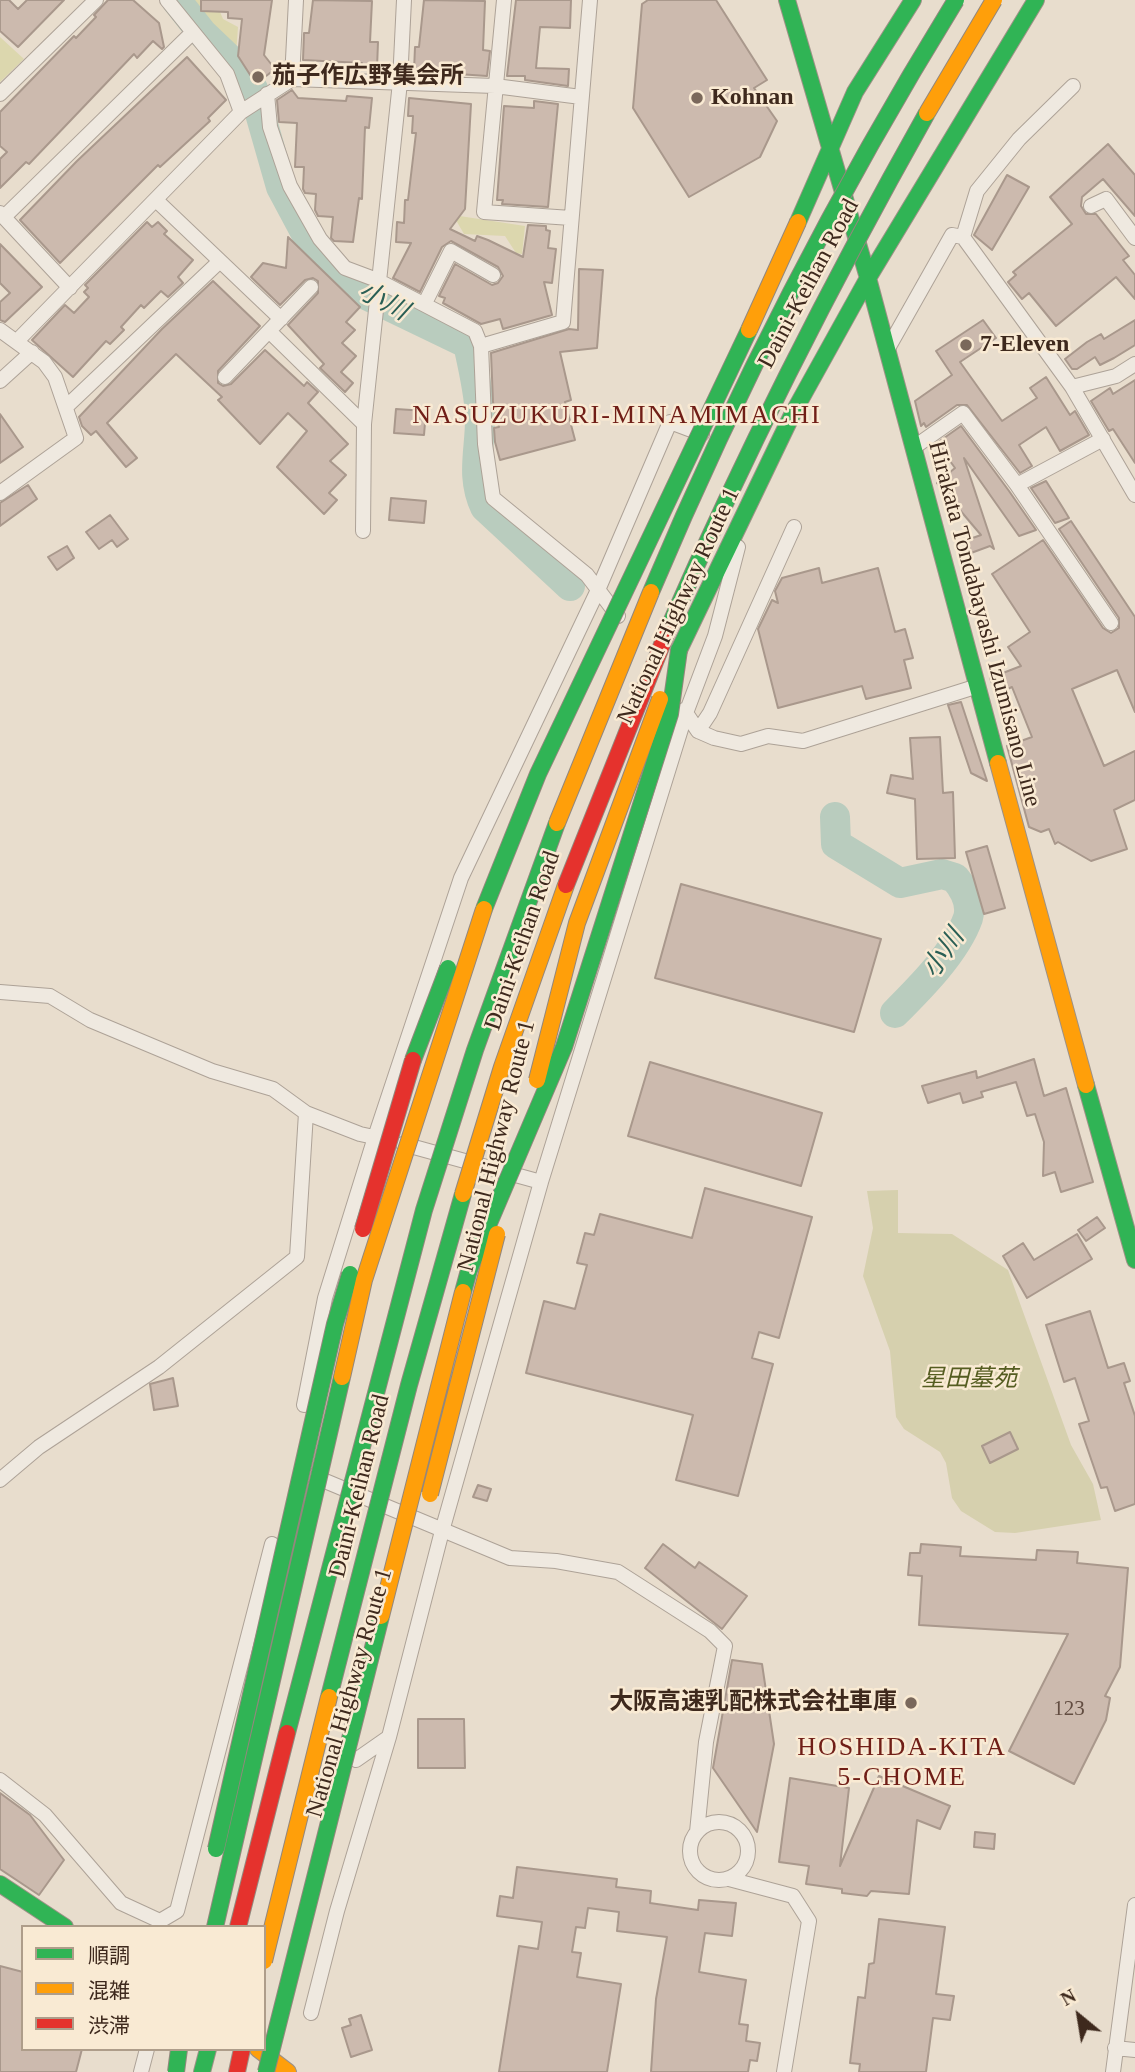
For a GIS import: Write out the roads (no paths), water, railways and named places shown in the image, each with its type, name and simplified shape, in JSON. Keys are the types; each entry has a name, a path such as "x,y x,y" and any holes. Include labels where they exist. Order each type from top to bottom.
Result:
{"main road":[{"path":"215,1925 364,1280 480,919 538,774 702,434 798,222 829,146 856,92 913,0"},
{"name":"Daini-Keihan Road","path":"239,1925 371,1410 434,1179 558,814 619,661 700,476 782,310 874,140 956,0"},
{"name":"Daini-Keihan Road","path":"266,1953 404,1405 460,1204 587,822 729,490 809,327 994,0"},
{"name":"National Highway Route 1","path":"266,2039 290,1976 356,1760 445,1440 577,923 631,769 680,650 792,415 868,278 1033,1"},
{"name":"Hirakata Tondabayashi Izumisano Line","path":"786,2 868,278 1135,1260"},
{"path":"266,2072 469,1270 564,1047 670,714 680,650"},
{"path":"201,1925 232,1769 335,1324 415,1055 501,833 538,774"},
{"path":"0,1884 62,1925"},
{"path":"175,2072 180,2051"},
{"path":"202,2072 207,2051"},
{"path":"237,2072 242,2051"},
{"name":"National Highway Route 1","path":"258,2072 262,2051"},
{"path":"263,2051 288,2072"}],"street":[{"path":"0,94 96,0"},
{"path":"167,0 227,74 245,109"},
{"path":"292,79 296,0"},
{"path":"363,531 364,424 376,288 400,82 404,0"},
{"path":"504,0 484,212 571,218"},
{"path":"481,346 563,322 590,0"},
{"path":"69,288 2,215 192,33"},
{"path":"18,340 245,109 292,79 495,86 581,97"},
{"path":"963,237 977,191 1019,139 1073,86"},
{"path":"265,96 270,127 290,186 320,239 345,268 376,288 425,303 475,331 481,346 485,444 493,498 587,575 671,685 698,730 714,738 741,744 768,736 803,741 978,686"},
{"path":"1091,206 1106,199 1135,238"},
{"path":"156,200 281,319"},
{"path":"887,350 952,235 963,237 1072,387 1135,495"},
{"path":"425,303 453,246 493,275"},
{"path":"66,407 220,261"},
{"path":"225,377 311,287"},
{"path":"0,330 18,340 55,377 76,438 0,493"},
{"path":"270,331 364,424"},
{"path":"0,381 32,352"},
{"path":"1072,387 1116,376 1135,364"},
{"path":"913,448 963,413 1017,485 1111,623"},
{"path":"0,1780 45,1815 121,1903 157,1924 177,1911 292,1467 325,1298 374,1137 461,878 598,590 670,422 702,434"},
{"path":"1017,485 1103,439"},
{"path":"311,2013 337,1910 389,1737 442,1531 541,1182 686,713 715,636 749,508"},
{"path":"698,730 710,713 794,527"},
{"path":"0,992 50,996 90,1020 188,1061 273,1089 306,1113 374,1137 541,1182"},
{"path":"0,1480 39,1447 159,1367 297,1257 306,1113"},
{"path":"292,1467 510,1558 556,1561 618,1572 710,1631 725,1646 706,1742 697,1832 690,1849 695,1867 710,1878 729,1879 793,1896 809,1921 784,2072"},
{"path":"356,1760 389,1737"},
{"path":"697,1832 705,1826 724,1822 741,1831 746,1839 748,1858 744,1867 729,1879"},
{"path":"1113,2072 1135,1908"},
{"path":"1115,2048 1135,2050"},
{"path":"141,2072 146,2051"}],"waterway":[{"name":"小川","path":"176,0 202,33 242,71 253,89 281,187 312,245 336,274 360,292 468,344 479,406 478,484 485,507 570,586"},
{"name":"小川","path":"835,817 836,844 900,883 942,874 955,878 968,902 968,918 955,944 895,1013"}],"place":[{"name":"茄子作広野集会所","path":"258,77"},
{"name":"Kohnan","path":"697,98"},
{"name":"7-Eleven","path":"966,345"},
{"name":"大阪高速乳配株式会社車庫","path":"911,1703"}],"district":[{"name":"NASUZUKURI-MINAMIMACHI","path":"617,416"},
{"name":"HOSHIDA-KITA 5-CHOME","path":"902,1763"}],"park label":[{"name":"星田墓苑","path":"969,1380"}]}
